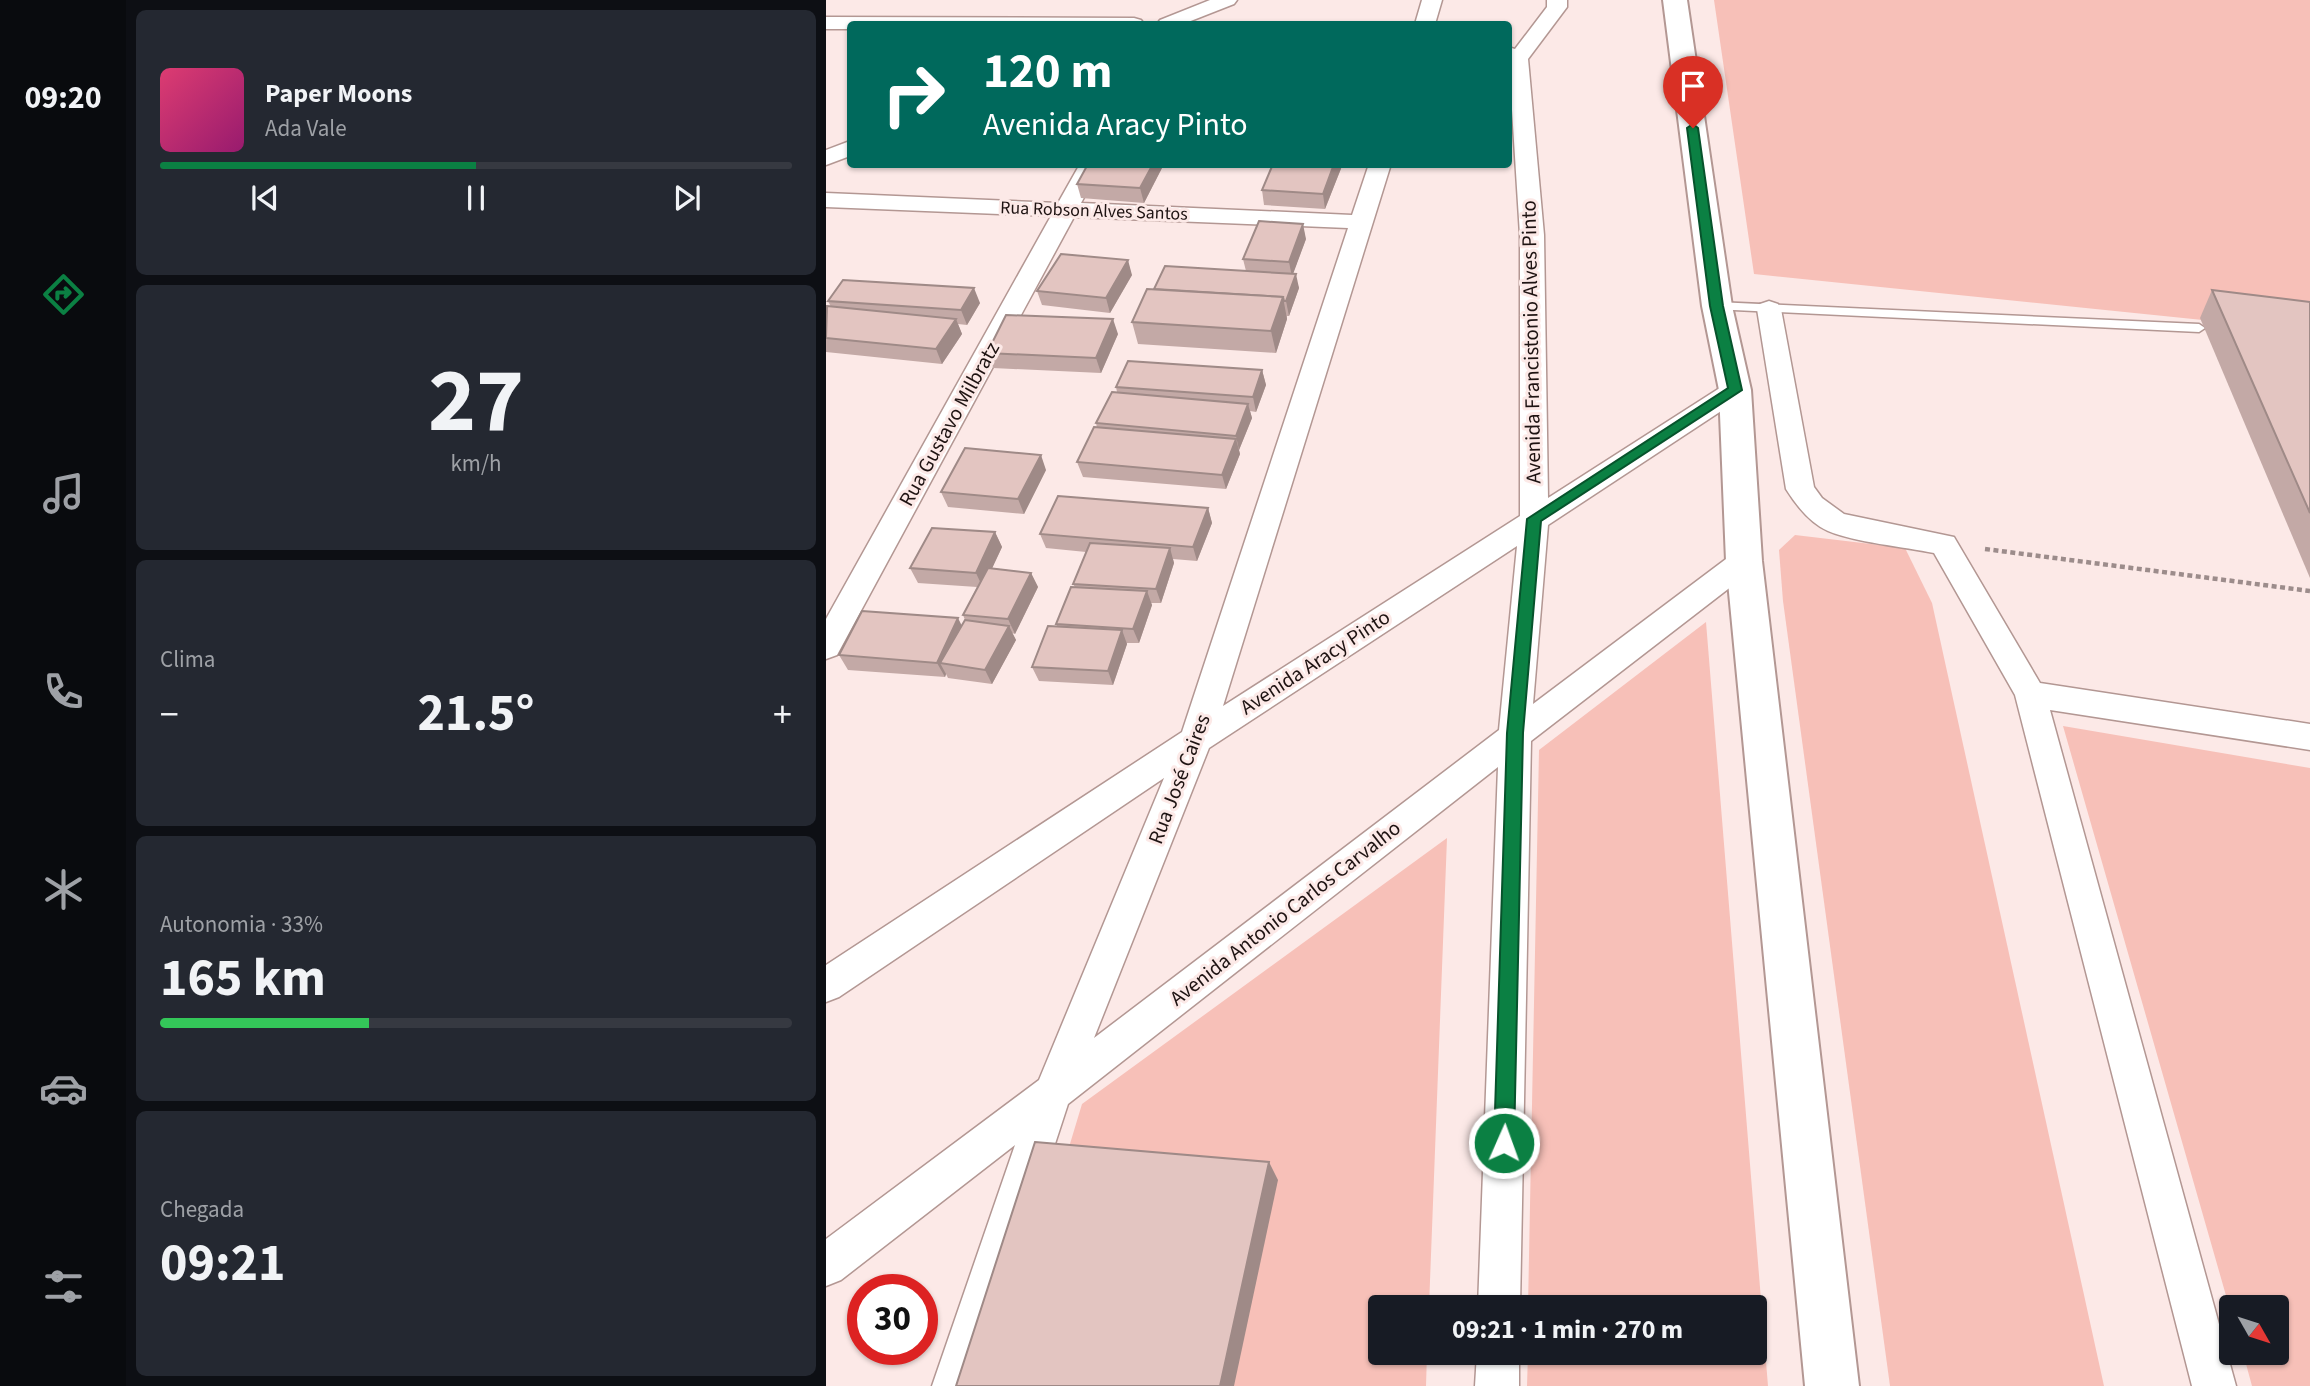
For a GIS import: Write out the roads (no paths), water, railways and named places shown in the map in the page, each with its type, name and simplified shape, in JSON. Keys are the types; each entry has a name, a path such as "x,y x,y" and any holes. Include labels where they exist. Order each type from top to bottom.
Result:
{"main road":[{"path":"1675,0 1717,306 1735,390 1744,561 1832,1386"}],"street":[{"path":"1169,21 1180,0"},
{"path":"1174,21 1227,0"},
{"path":"1426,21 1432,0"},
{"path":"1513,56 1557,7 1557,0"},
{"path":"826,23 847,23"},
{"name":"Avenida Francistonio Alves Pinto","path":"1499,1295 1515,733 1534,519 1532,235 1513,56"},
{"path":"826,158 847,149"},
{"name":"Rua Gustavo Milbratz","path":"826,647 1089,168"},
{"name":"Rua José Caires","path":"954,1386 1052,1095 1196,740 1379,168"},
{"name":"Rua Robson Alves Santos","path":"826,200 1362,222"},
{"path":"1769,309 1800,489 1812,505 1836,523 1944,544 2029,694 2214,1386"},
{"name":"Avenida Aracy Pinto","path":"826,985 1196,740 1735,390"},
{"name":"Avenida Antonio Carlos Carvalho","path":"826,1265 1052,1095 1515,733 1744,561"},
{"path":"2029,694 2310,737"},
{"path":"1497,1386 1498,1365"}],"lane":[{"path":"1717,306 2199,328"}]}
